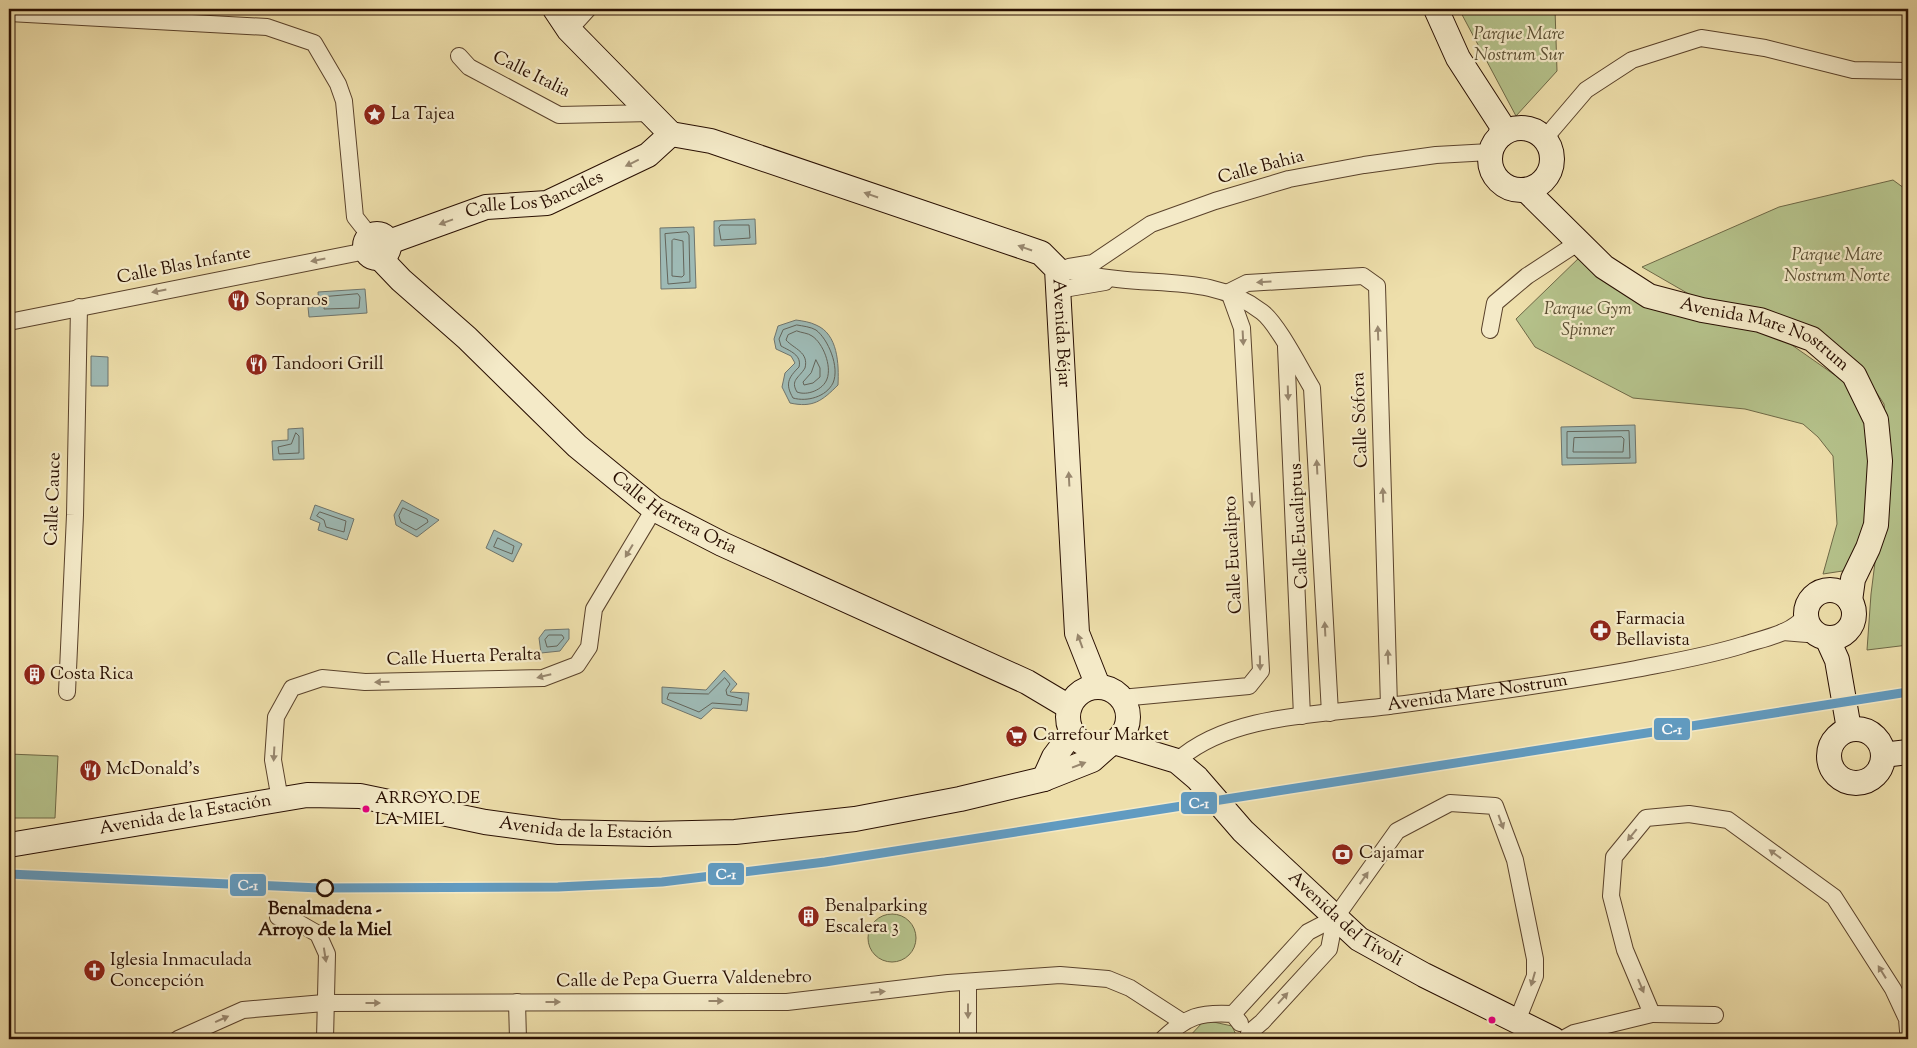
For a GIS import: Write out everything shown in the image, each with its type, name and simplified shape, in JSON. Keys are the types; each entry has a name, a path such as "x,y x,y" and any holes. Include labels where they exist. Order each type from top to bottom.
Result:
{"street":[{"path":"555,9 569,30 671,134"},
{"path":"569,30 588,9"},
{"path":"1436,9 1458,58 1502,126 1496,144 1493,172 1506,187 1526,190 1543,182 1552,165 1550,146 1545,138 1528,128 1509,130 1496,144"},
{"path":"9,13 267,27 314,43 338,84 344,101 355,217 376,247"},
{"path":"1545,138 1586,90 1632,60 1701,38 1765,48 1853,70 1908,71"},
{"name":"Calle Italia","path":"459,56 469,67 559,115 652,113"},
{"name":"Calle Los Bancales","path":"376,247 486,207 547,203 648,155 671,134"},
{"name":"Avenida Béjar","path":"671,134 711,141 1041,253 1057,279 1082,695"},
{"name":"Calle Bahia","path":"1057,279 1093,263 1151,224 1215,200 1289,179 1373,163 1436,155 1496,144"},
{"name":"Avenida Mare Nostrum","path":"1526,190 1604,267 1649,296 1702,310 1760,320 1812,339 1854,375 1876,420 1880,461 1876,526 1868,548 1845,590"},
{"path":"1490,330 1495,303 1527,276 1579,242"},
{"name":"Calle Blas Infante","path":"9,322 376,247"},
{"name":"Calle Herrera Oria","path":"376,247 401,280 467,338 577,446 654,509 722,544 1027,682 1082,695"},
{"name":"Calle Sófora","path":"1229,292 1247,283 1363,276 1377,286 1389,706"},
{"path":"1057,279 1171,281 1229,292 1264,313 1286,344 1302,716"},
{"name":"Calle Eucalipto","path":"1122,698 1249,686 1261,671 1242,328 1229,292"},
{"name":"Calle Cauce","path":"67,692 75,515 79,307"},
{"name":"Calle Eucaliptus","path":"1286,344 1312,388 1330,713"},
{"path":"1290,433 1301,422 1314,430"},
{"name":"Calle Huerta Peralta","path":"280,800 273,760 276,717 292,688 322,678 365,682 543,678 577,665 589,647 594,609 654,509"},
{"path":"1845,590 1854,616 1852,623 1829,636 1812,630 1806,615 1811,600 1825,591 1845,590"},
{"name":"Avenida Mare Nostrum","path":"1172,759 1237,728 1302,716 1389,706 1587,678 1714,654 1783,632 1795,626 1806,615"},
{"name":"Avenida Mare Nostrum","path":"1783,632 1829,636"},
{"path":"1829,636 1838,660 1849,730"},
{"path":"1300,652 1314,661 1327,653"},
{"path":"1112,743 1125,730 1128,722 1128,713 1122,698 1107,688 1082,695 1067,716 1072,733 1089,746 1112,743 1172,759"},
{"name":"Avenida del Tívoli","path":"1128,722 1197,778 1244,831 1335,918 1363,941 1424,975 1553,1039"},
{"path":"1857,728 1872,734 1878,740 1883,755 1877,772 1870,778 1852,782 1843,780 1831,766 1828,757 1834,740 1849,730 1857,728"},
{"path":"1044,779 1054,757 1072,733"},
{"name":"Avenida de la Estación","path":"9,845 307,795 360,796 485,822 560,832 650,834 735,832 855,819 960,800 1044,779 1092,760 1112,743"},
{"path":"1883,755 1908,752"},
{"path":"1233,1014 1248,1036 1329,949 1335,918 1397,831 1450,803 1495,806 1515,860 1536,959 1535,976 1517,1021"},
{"path":"1652,1014 1625,950 1611,896 1614,857 1646,818 1688,814 1728,820 1834,897 1893,989 1908,1019 1908,1031"},
{"path":"278,917 297,922 318,934 327,954 324,1003 325,1039"},
{"path":"1233,1014 1308,932 1335,918"},
{"name":"Calle de Pepa Guerra Valdenebro","path":"178,1039 243,1010 324,1003 787,1002 948,984 968,984 1060,975 1108,979 1130,988 1181,1022"},
{"path":"968,984 968,1039"},
{"path":"517,1002 518,1039"},
{"path":"1163,1039 1181,1022 1207,1012 1233,1014"},
{"path":"1563,1039 1574,1033 1652,1014 1715,1014"}],"green space":[{"name":"Parque Mare Nostrum Sur","path":"1459,9 1555,9 1557,71 1516,116"},
{"name":"Parque Mare Nostrum Norte","path":"1893,180 1908,191 1908,645 1867,650 1871,594 1888,459 1884,404 1861,369 1701,301 1642,267 1779,207"},
{"name":"Parque Gym Spinner","path":"1582,255 1644,302 1779,336 1849,385 1871,422 1868,525 1849,570 1823,574 1837,524 1833,456 1818,437 1803,424 1745,409 1633,398 1535,347 1516,319"},
{"path":"9,754 58,756 55,818 9,818"},
{"path":"887,914 897,914 909,921 916,933 916,943 909,955 897,962 887,962 879,958 872,951 868,943 868,933 872,925 879,918"},
{"path":"1209,1021 1232,1026 1238,1039 1187,1039 1202,1023"}],"water":[{"path":"755,219 756,244 714,246 714,221"},
{"path":"694,227 696,288 661,289 660,228"},
{"path":"365,289 367,313 309,317 308,307 319,306 318,292"},
{"path":"796,320 816,325 829,335 836,350 838,368 838,385 822,399 805,405 790,403 782,387 785,373 795,363 791,356 776,349 774,339 778,326"},
{"path":"91,356 108,357 108,386 91,386"},
{"path":"1635,425 1636,463 1562,465 1561,427"},
{"path":"303,428 304,459 273,460 272,441 288,440 288,429"},
{"path":"402,500 439,520 417,537 396,525 394,515"},
{"path":"315,505 354,519 347,540 318,530 320,523 310,519"},
{"path":"494,530 522,544 513,562 486,548"},
{"path":"569,629 569,639 560,651 541,653 539,638 545,630"},
{"path":"724,670 737,684 730,692 749,693 747,711 713,708 701,719 662,703 662,687 706,690"}],"transit line":[{"name":"C-1","path":"9,874 319,888 558,887 662,882 825,862 1908,692"}],"place":[{"name":"La Tajea","path":"375,115"},
{"name":"Sopranos","path":"239,301"},
{"name":"Tandoori Grill","path":"256,365"},
{"name":"Farmacia Bellavista","path":"1600,630"},
{"name":"Costa Rica","path":"34,675"},
{"name":"Carrefour Market","path":"1017,736"},
{"name":"McDonald's","path":"90,770"},
{"name":"ARROYO DE LA MIEL","path":"366,809"},
{"name":"Cajamar","path":"1343,854"},
{"name":"Benalmadena - Arroyo de la Miel","path":"325,888"},
{"name":"Benalparking Escalera 3","path":"809,917"},
{"name":"Iglesia Inmaculada Concepción","path":"94,971"}]}
